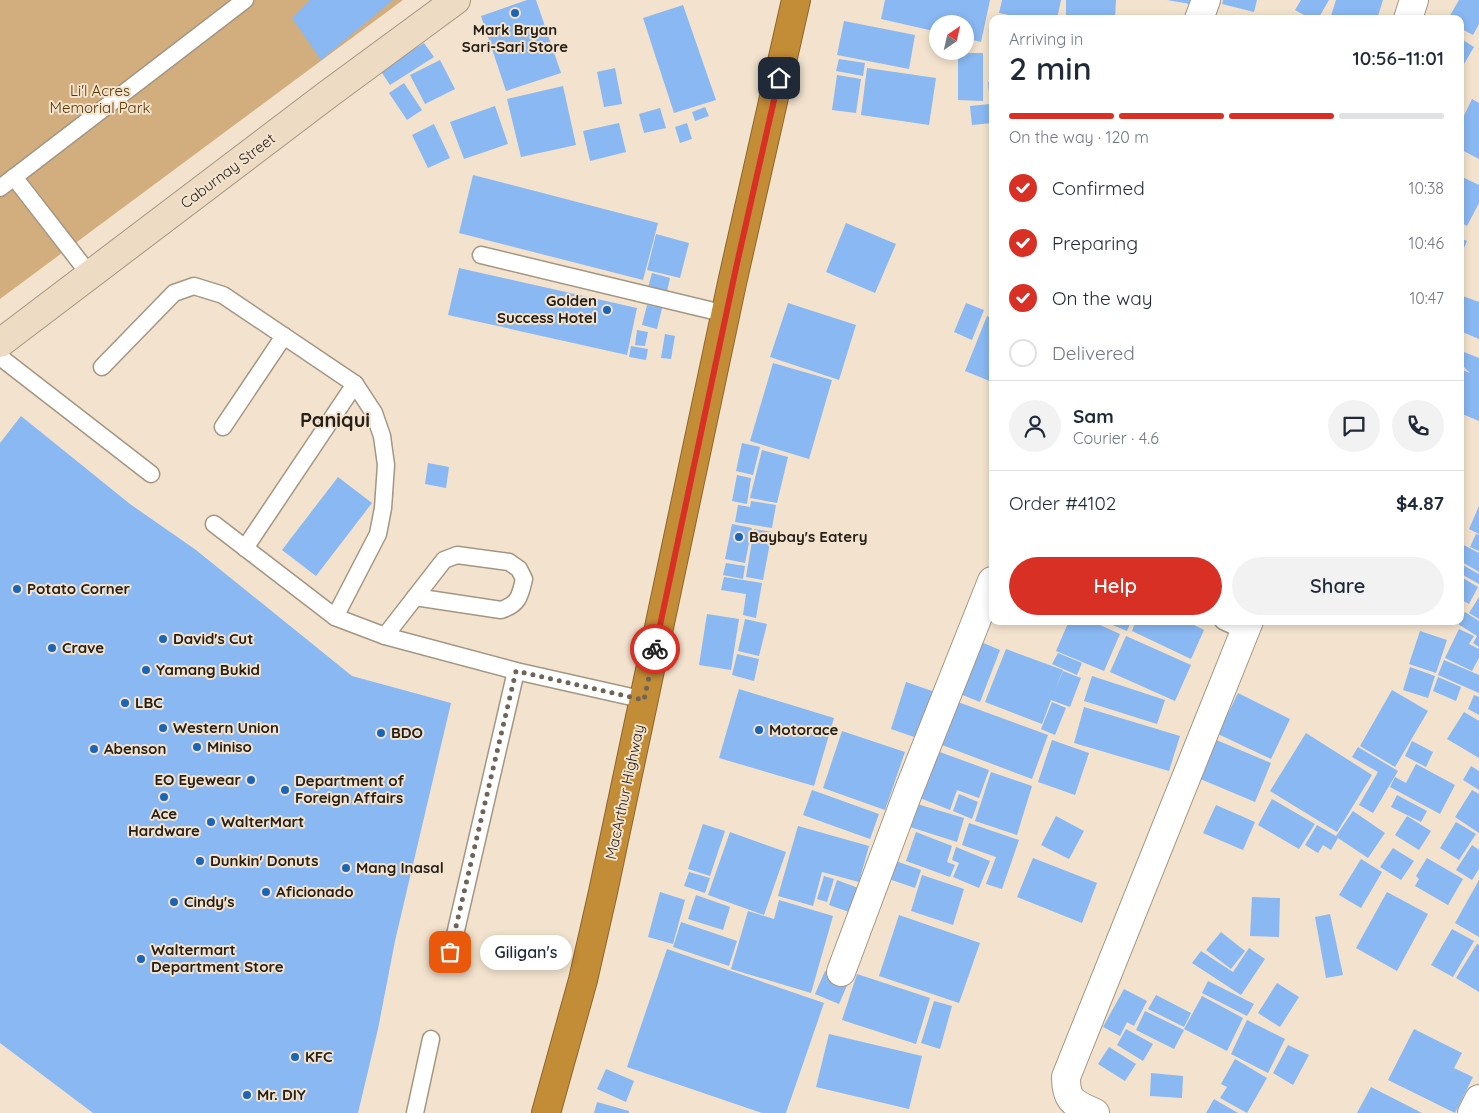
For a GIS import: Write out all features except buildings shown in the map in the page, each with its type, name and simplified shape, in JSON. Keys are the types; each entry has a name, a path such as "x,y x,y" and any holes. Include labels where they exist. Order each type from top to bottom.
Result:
{"highway":[{"name":"MacArthur Highway","path":"546,1113 583,980 726,314 796,0"}],"street":[{"name":"Caburnay Street","path":"0,343 327,95 456,0"},
{"path":"1200,15 1206,0"},
{"path":"1409,15 1414,0"},
{"path":"842,972 909,790 989,589"},
{"path":"1095,1113 1075,1104 1066,1092 1066,1077 1239,625"},
{"path":"1472,1113 1479,1099"}],"lane":[{"path":"0,188 245,0"},
{"path":"14,177 90,275"},
{"path":"481,255 726,314"},
{"path":"102,367 174,293 194,286 223,295 355,384 374,413 382,436 386,466 383,508 378,534 335,617"},
{"path":"224,427 284,336"},
{"path":"0,357 151,474"},
{"path":"245,548 355,384"},
{"path":"214,524 335,617 385,636 516,671 644,700"},
{"path":"385,636 415,597 444,560 456,555 508,562 519,569 524,579 519,597 512,606 501,610 415,597"},
{"path":"450,952 516,671"},
{"path":"414,1113 431,1039"}],"green space":[{"name":"Li'l Acres Memorial Park","path":"0,0 403,0 0,299"}],"way so far":[{"path":"450,952 516,671 644,700 655,649"}],"place":[{"name":"Mark Bryan Sari-Sari Store","path":"515,13"},
{"name":"Golden Success Hotel","path":"607,310"},
{"name":"Baybay's Eatery","path":"739,537"},
{"name":"Potato Corner","path":"17,589"},
{"name":"David's Cut","path":"163,639"},
{"name":"Crave","path":"52,648"},
{"name":"Yamang Bukid","path":"146,670"},
{"name":"LBC","path":"125,703"},
{"name":"Western Union","path":"163,728"},
{"name":"Motorace","path":"759,730"},
{"name":"BDO","path":"381,733"},
{"name":"Miniso","path":"197,747"},
{"name":"Abenson","path":"94,749"},
{"name":"EO Eyewear","path":"251,780"},
{"name":"Department of Foreign Affairs","path":"285,790"},
{"name":"Ace Hardware","path":"164,797"},
{"name":"WalterMart","path":"211,822"},
{"name":"Dunkin' Donuts","path":"200,861"},
{"name":"Mang Inasal","path":"346,868"},
{"name":"Aficionado","path":"266,892"},
{"name":"Cindy's","path":"174,902"},
{"name":"Giligan's","path":"450,952"},
{"name":"Waltermart Department Store","path":"141,959"},
{"name":"KFC","path":"295,1057"},
{"name":"Mr. DIY","path":"247,1095"}],"district":[{"name":"Paniqui","path":"335,420"}],"route":[{"path":"655,649 736,268 779,78"}]}
